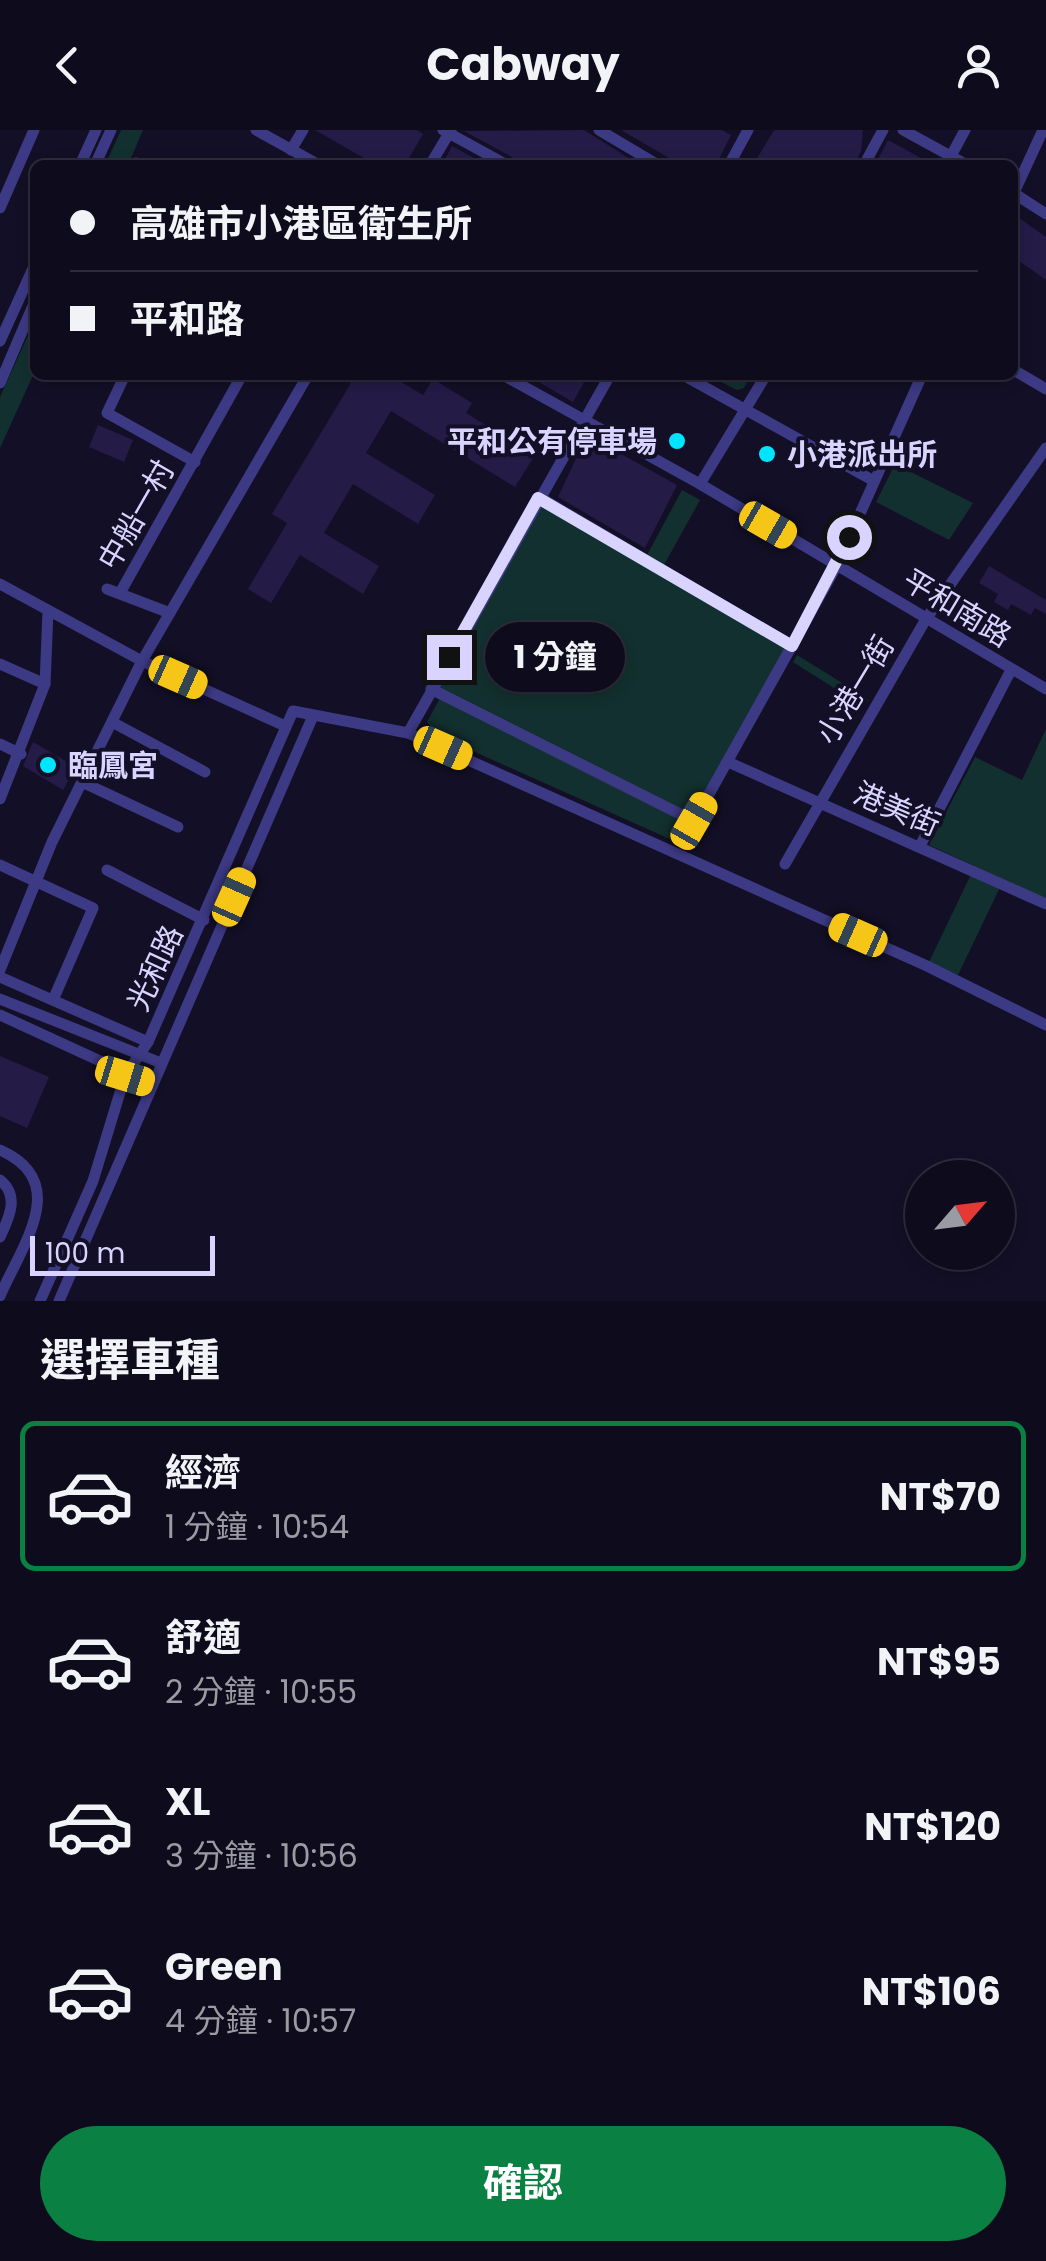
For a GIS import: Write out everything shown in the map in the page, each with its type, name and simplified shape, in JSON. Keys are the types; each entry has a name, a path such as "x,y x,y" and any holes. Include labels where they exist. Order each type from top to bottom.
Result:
{"street":[{"path":"0,208 34,130"},
{"path":"82,160 96,130"},
{"path":"97,160 111,130"},
{"path":"256,130 310,160"},
{"path":"292,150 303,130"},
{"path":"598,130 649,160"},
{"path":"867,160 883,130"},
{"path":"903,130 959,160"},
{"path":"952,156 965,130"},
{"path":"433,160 448,131 498,160"},
{"path":"732,160 747,131"},
{"path":"1018,184 1043,137"},
{"path":"1018,197 1046,214"},
{"path":"0,341 30,275"},
{"path":"0,383 30,313"},
{"path":"1018,372 1046,388"},
{"name":"中船一村","path":"123,380 107,413 194,462"},
{"name":"中船一村","path":"120,593 194,462 235,380"},
{"path":"148,1042 0,974 36,882 142,660 305,380"},
{"name":"平和南路","path":"512,380 700,484 1046,689"},
{"path":"408,733 607,380"},
{"path":"691,380 874,481"},
{"path":"700,484 763,380"},
{"path":"431,689 694,821 837,565 920,380"},
{"name":"小港一街","path":"785,864 926,619 1046,448"},
{"path":"538,498 792,646"},
{"path":"0,584 142,660 283,725"},
{"path":"107,589 170,613"},
{"path":"0,799 21,754 45,684 48,611"},
{"path":"0,664 45,684"},
{"path":"920,846 1011,670"},
{"name":"光和路","path":"40,1301 93,1181 125,1076 148,1042 204,920 283,725 293,711 313,716 59,1301"},
{"path":"313,716 408,733 927,966 1046,1025"},
{"path":"112,722 204,772"},
{"path":"0,744 21,754"},
{"name":"港美街","path":"728,762 1046,904"},
{"path":"82,782 178,826"},
{"path":"0,865 94,908 53,1000"},
{"path":"107,870 204,920"},
{"path":"0,999 139,1058 161,1062"},
{"path":"0,1016 125,1076 150,1084"},
{"path":"0,1150 32,1172 40,1194 37,1212 0,1296"},
{"path":"0,1180 8,1186 13,1206 0,1237"}],"green space":[{"path":"121,130 143,130 130,160 107,160"},
{"path":"30,331 31,380 0,448 0,397"},
{"path":"717,380 748,380 744,388 737,390"},
{"path":"895,464 973,503 949,540 876,502"},
{"path":"682,490 700,500 664,565 647,555"},
{"path":"537,502 788,648 694,818 434,685"},
{"path":"797,655 868,699 864,707 793,662"},
{"path":"440,698 692,825 681,844 439,736 427,722"},
{"path":"1046,729 1046,900 1003,881 958,975 929,962 975,866 929,845 975,757 1022,780"}],"building":[{"path":"315,130 417,130 423,134 408,160 367,160"},
{"path":"584,130 632,160 514,160 464,131"},
{"path":"621,130 722,130 731,135 718,160 672,160"},
{"path":"774,130 863,130 857,160 756,160"},
{"path":"888,140 925,160 878,160"},
{"path":"452,146 478,160 445,160"},
{"path":"1018,217 1046,237 1046,280 1018,260"},
{"path":"346,380 398,380 423,395 435,380 472,403 466,413 535,455 515,487 391,411 366,453 435,495 418,524 353,484 324,533 379,566 363,594 300,555 271,603 248,589 287,523 272,514 351,383"},
{"path":"536,380 585,380 573,402"},
{"path":"98,425 133,440 124,462 89,447"},
{"path":"587,435 677,485 645,548 558,497"},
{"path":"989,566 1046,600 1046,614 1035,608 1031,615 1011,604 1008,610 994,602 998,594 979,583"},
{"name":"臨鳳宮","path":"33,742 76,767 63,790 23,766"},
{"path":"0,1056 49,1077 27,1128 0,1116"}],"place":[{"name":"平和公有停車場","path":"677,441"},
{"name":"小港派出所","path":"767,454"},
{"name":"臨鳳宮","path":"48,765"}],"route":[{"path":"449,657 538,498 792,646 849,537"}]}
